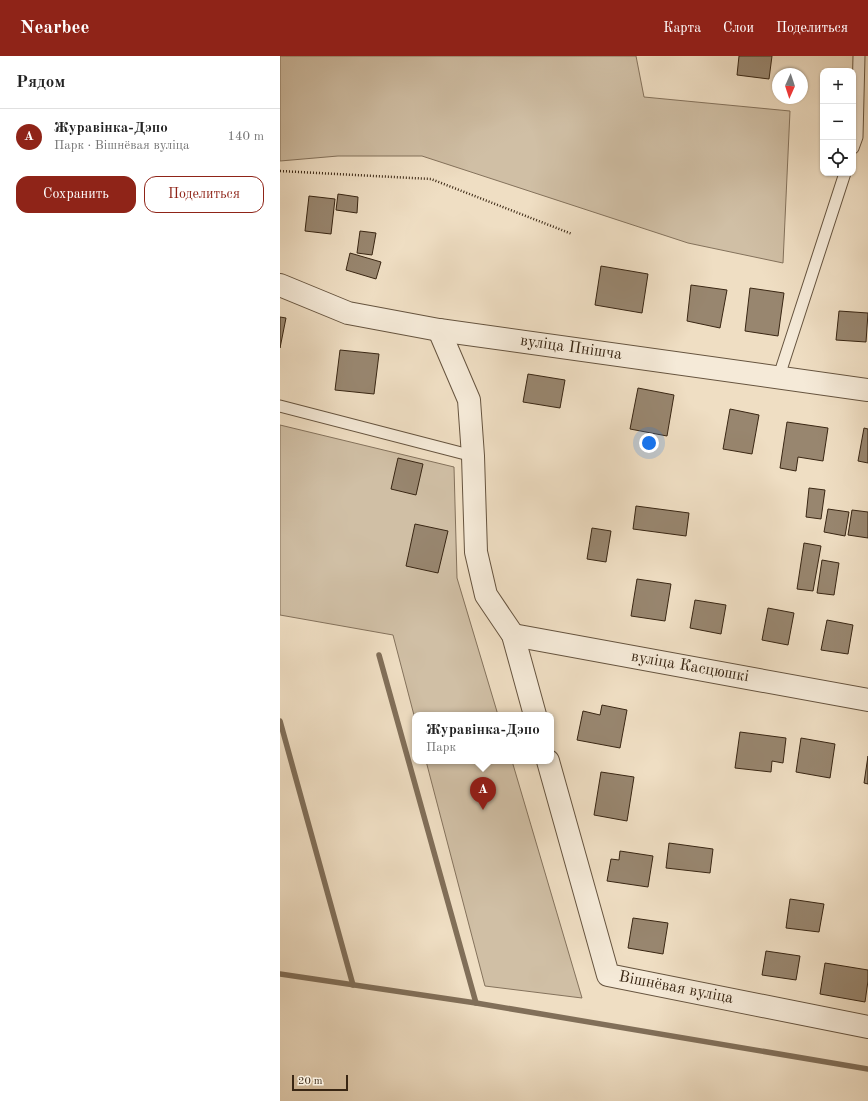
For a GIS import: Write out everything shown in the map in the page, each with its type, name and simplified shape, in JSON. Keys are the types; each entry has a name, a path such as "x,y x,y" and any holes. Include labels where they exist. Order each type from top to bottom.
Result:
{"street":[{"name":"вуліца Пнішча","path":"280,285 348,313 438,330 779,376 868,390"},
{"path":"438,330 469,400 473,456 476,552 486,595 513,634 534,712"},
{"name":"вуліца Касцюшкі","path":"513,634 868,700"},
{"name":"Вішнёвая вуліца","path":"549,764 608,975 868,1027"}],"lane":[{"path":"856,140 859,56"},
{"path":"779,376 844,176"},
{"path":"280,406 473,456"}],"path":[{"path":"280,171 431,179 572,234"}],"shaded area":[{"path":"280,56 636,56 644,97 790,111 783,263 688,243 422,156 338,156 280,161"},
{"path":"280,425 454,467 457,578 497,712 413,712 393,635 280,615"},
{"path":"427,764 513,764 582,998 485,986"}],"building":[{"path":"739,56 772,56 769,79 737,75"},
{"path":"338,194 358,197 357,213 336,210"},
{"path":"309,196 335,199 331,234 305,231"},
{"path":"360,231 376,233 372,255 357,253"},
{"path":"350,253 381,262 376,279 346,270"},
{"path":"601,266 648,274 642,313 595,305"},
{"path":"691,285 727,290 720,328 687,321"},
{"path":"750,288 784,293 778,336 745,331"},
{"path":"839,311 868,313 866,342 836,340"},
{"path":"280,317 286,318 280,348"},
{"path":"340,350 379,354 374,394 335,390"},
{"path":"528,374 565,380 560,408 523,402"},
{"path":"638,388 674,395 667,436 630,429"},
{"path":"730,409 759,415 752,454 723,449"},
{"path":"787,422 828,428 823,461 798,457 796,471 780,468"},
{"path":"864,428 868,429 868,463 858,461"},
{"path":"398,458 423,464 416,495 391,489"},
{"path":"809,488 825,490 821,519 806,517"},
{"path":"636,506 689,513 686,536 633,529"},
{"path":"828,509 849,512 845,536 824,532"},
{"path":"852,510 868,512 868,538 848,535"},
{"path":"415,524 448,531 438,573 406,566"},
{"path":"592,528 611,531 606,562 587,559"},
{"path":"804,543 821,546 813,591 797,589"},
{"path":"822,560 839,563 834,595 817,593"},
{"path":"637,579 671,584 665,621 631,616"},
{"path":"695,600 726,605 721,634 690,628"},
{"path":"768,608 794,613 788,645 762,640"},
{"path":"827,620 853,625 848,654 821,650"},
{"path":"602,705 627,710 620,748 577,740 583,711 600,715"},
{"path":"740,732 786,738 783,763 772,761 771,772 735,768"},
{"path":"801,738 835,744 830,778 796,772"},
{"path":"868,756 868,784 864,783"},
{"path":"601,772 634,777 627,821 594,815"},
{"path":"669,843 713,849 710,873 666,868"},
{"path":"620,851 653,856 648,887 607,881 611,859 619,860"},
{"path":"790,899 824,904 819,932 786,928"},
{"path":"633,918 668,923 663,954 628,948"},
{"path":"766,951 800,956 796,980 762,975"},
{"path":"825,963 868,970 865,1002 820,994"}],"waterway":[{"path":"379,655 476,1003"},
{"path":"280,721 353,985"},
{"path":"280,974 476,1003 868,1069"}],"place":[{"name":"Журавінка-Дэпо","path":"483,810"}]}
